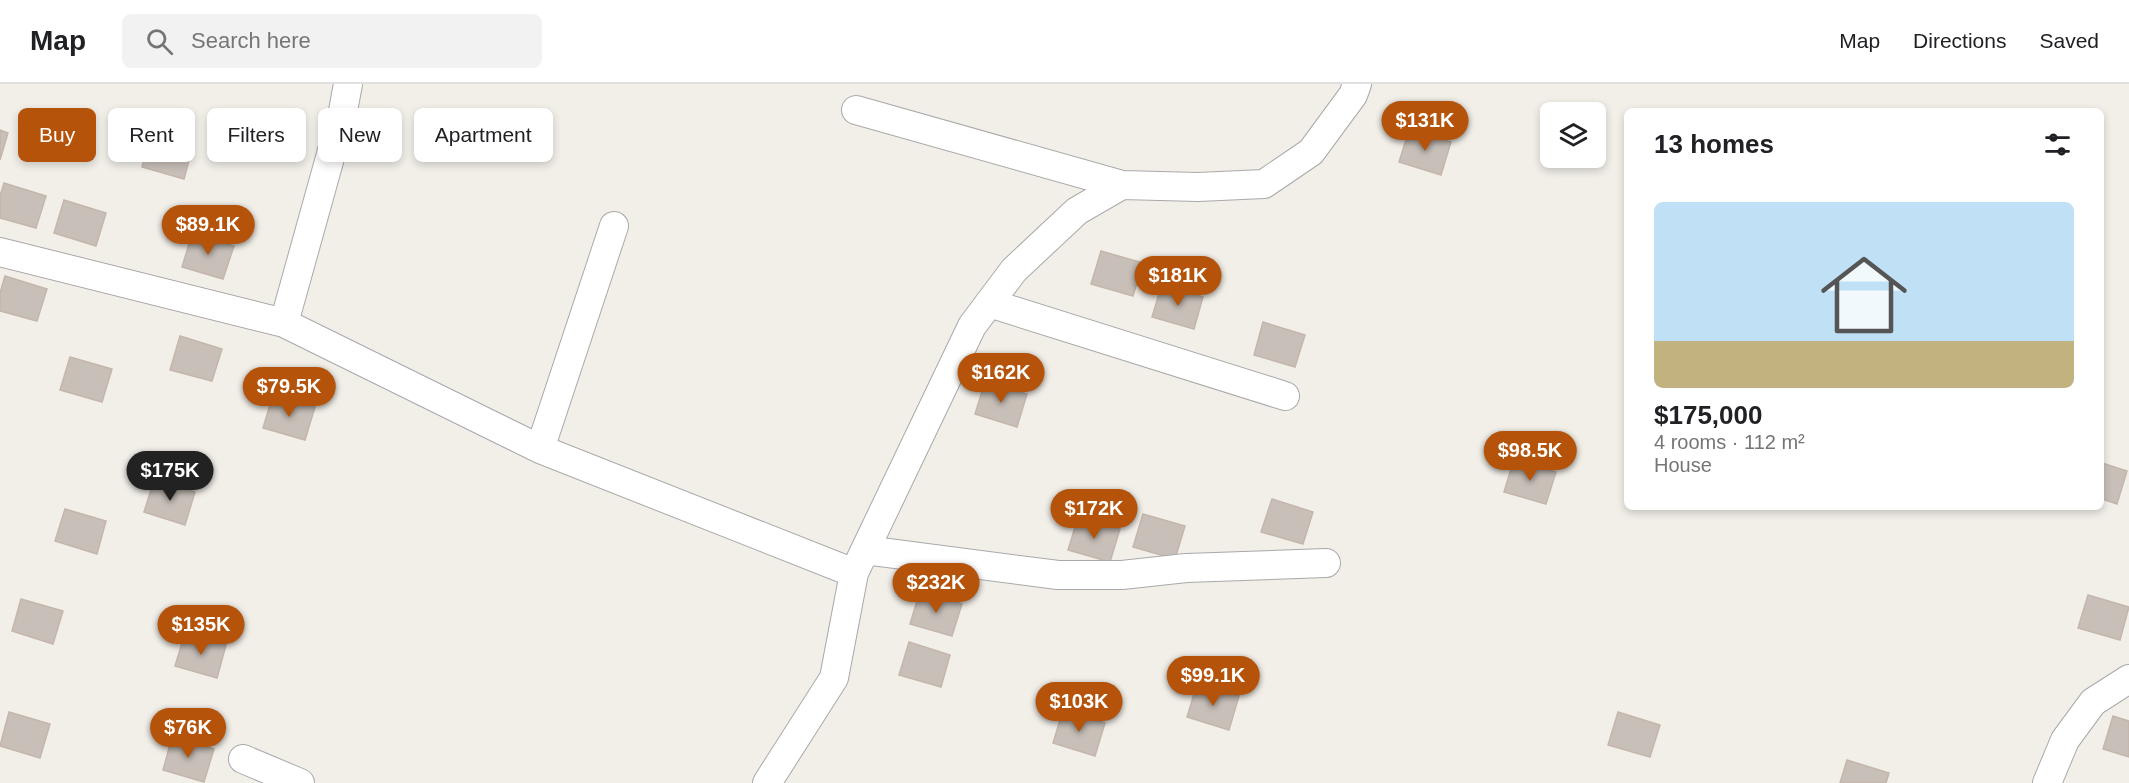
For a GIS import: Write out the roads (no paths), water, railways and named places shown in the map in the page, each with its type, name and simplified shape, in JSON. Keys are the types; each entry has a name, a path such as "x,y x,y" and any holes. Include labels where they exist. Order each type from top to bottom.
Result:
{"street":[{"path":"284,323 343,111 348,84"},
{"path":"856,110 1122,185 1198,187 1264,184 1311,152 1353,96 1357,84"},
{"path":"767,783 834,678 860,561 972,326 1014,270 1077,211 1122,185"},
{"path":"540,449 614,226"},
{"path":"0,252 284,323 540,449 860,561 1058,575 1122,575 1186,568 1326,563"},
{"path":"989,303 1285,396"},
{"path":"2047,783 2065,740 2093,702 2129,679"},
{"path":"243,759 300,783"}]}
